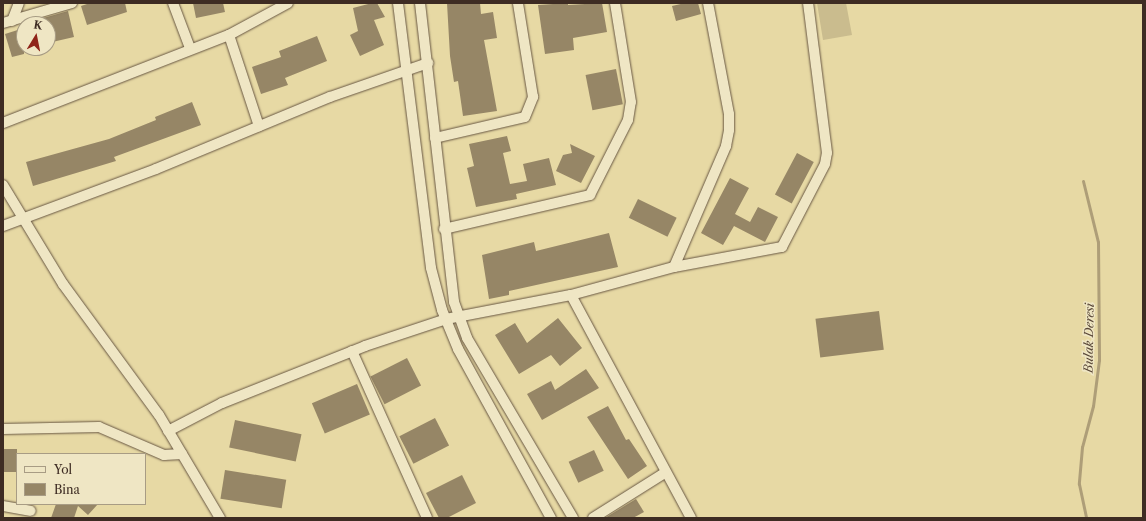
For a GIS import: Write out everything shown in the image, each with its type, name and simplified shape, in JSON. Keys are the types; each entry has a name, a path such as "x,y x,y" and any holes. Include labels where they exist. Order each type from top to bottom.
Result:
{"street":[{"path":"8,22 19,3"},
{"path":"8,22 72,3"},
{"path":"173,3 190,48"},
{"path":"3,123 190,48 229,35 288,3"},
{"path":"398,3 431,268 446,319 458,349 551,518"},
{"path":"420,3 428,63 444,229 459,316 467,338 573,518"},
{"path":"435,138 525,117 533,97 518,3"},
{"path":"444,229 590,195 628,120 631,102 615,3"},
{"path":"674,267 726,146 730,130 729,114 708,3"},
{"path":"168,431 222,403 352,352 446,319 571,295 674,267 782,247 826,164 827,153 808,3"},
{"path":"229,35 259,126"},
{"path":"3,226 24,220 330,97 406,73 428,63"},
{"path":"3,185 63,284 168,431 220,518"},
{"path":"571,295 691,518"},
{"path":"352,352 427,518"},
{"path":"3,429 99,427 164,455 182,454"},
{"path":"593,518 666,472"},
{"path":"3,506 30,511"}],"shaded area":[{"path":"817,3 846,3 852,35 823,40"}],"building":[{"path":"90,3 125,3 127,12 87,25 81,6"},
{"path":"193,3 223,3 225,12 196,18"},
{"path":"377,3 385,17 374,20 384,45 360,56 350,35 358,31 353,8"},
{"path":"447,3 480,3 481,14 493,12 497,38 484,40 497,111 463,116 458,81 454,82 450,56"},
{"path":"568,3 568,5 602,3 607,32 573,38 574,50 545,54 538,5"},
{"path":"685,3 698,3 701,14 676,21 672,6"},
{"path":"68,11 74,37 56,41 56,16 50,16"},
{"path":"16,31 16,56 12,57 5,34"},
{"path":"317,36 327,61 285,78 288,85 261,94 252,67 281,57 279,51"},
{"path":"616,69 623,104 592,110 586,75"},
{"path":"192,102 201,125 114,157 116,161 33,186 26,162 109,139 156,120 155,117"},
{"path":"507,136 511,151 503,153 510,184 527,181 523,164 549,158 556,185 516,194 517,199 476,207 467,168 474,166 469,144"},
{"path":"570,144 595,156 581,183 556,171 563,155 572,153"},
{"path":"797,153 814,162 792,203 775,194"},
{"path":"730,178 749,188 735,214 750,222 758,207 778,217 765,242 734,226 723,245 701,233"},
{"path":"638,199 677,218 667,237 629,218"},
{"path":"609,233 618,267 509,291 509,295 489,299 482,255 534,242 536,251"},
{"path":"879,311 884,350 820,358 815,319"},
{"path":"558,318 582,348 560,366 551,355 519,374 495,335 515,323 527,343"},
{"path":"407,358 421,386 385,404 370,377"},
{"path":"586,369 599,388 542,420 527,394 551,381 555,390"},
{"path":"357,384 370,414 325,434 312,403"},
{"path":"608,406 626,440 629,439 647,466 628,479 587,417"},
{"path":"435,418 449,446 413,464 399,436"},
{"path":"235,420 302,434 296,462 229,447"},
{"path":"3,449 17,449 16,472 3,472"},
{"path":"594,450 604,471 578,483 569,462"},
{"path":"225,470 286,480 282,508 220,499"},
{"path":"462,475 476,503 447,518 439,518 426,493"},
{"path":"636,499 644,512 633,518 605,518"},
{"path":"56,505 97,505 88,515 78,506 74,518 51,518"}],"waterway":[{"name":"Bulak Deresi","path":"1083,181 1098,242 1099,360 1093,406 1082,447 1079,484 1086,518"}]}
